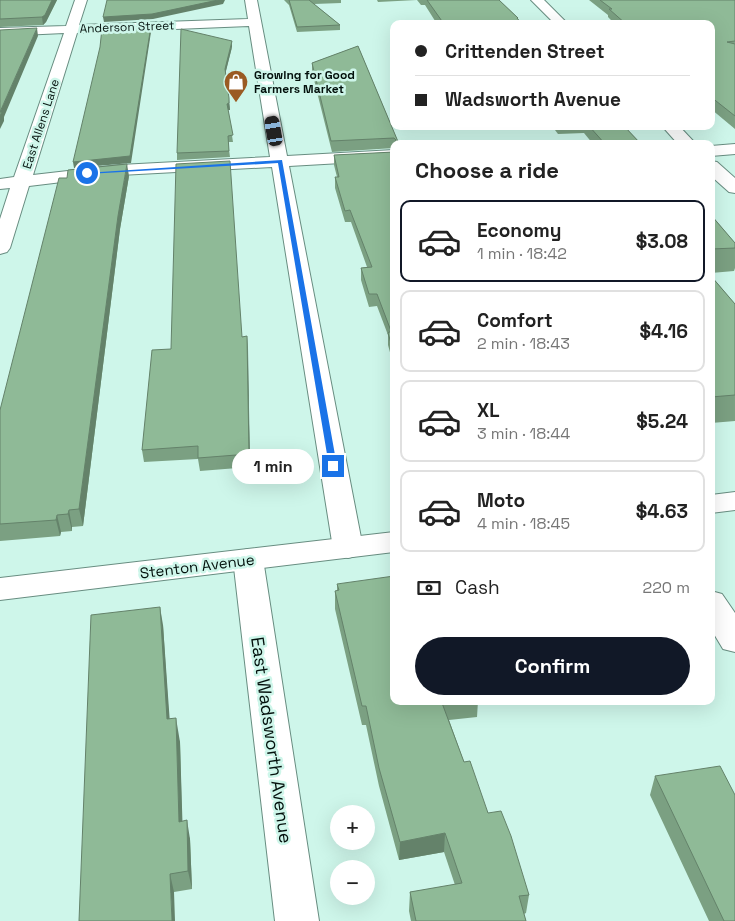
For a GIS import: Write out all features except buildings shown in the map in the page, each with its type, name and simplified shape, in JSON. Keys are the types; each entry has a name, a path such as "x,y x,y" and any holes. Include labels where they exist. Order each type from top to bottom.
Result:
{"street":[{"name":"East Allens Lane","path":"0,248 81,0"},
{"path":"251,0 348,548"},
{"path":"537,0 558,20"},
{"name":"Anderson Street","path":"0,32 255,22"},
{"path":"674,130 684,140"},
{"path":"715,151 735,149"},
{"path":"0,184 120,170 390,155"},
{"path":"715,170 735,188"},
{"path":"715,504 735,501"},
{"name":"Stenton Avenue","path":"0,589 390,543"},
{"name":"East Wadsworth Avenue","path":"248,560 297,921"},
{"path":"715,608 735,640"}],"place":[{"name":"Growing for Good Farmers Market","path":"236,103"}],"route":[{"path":"87,173 280,161 333,466"}]}
